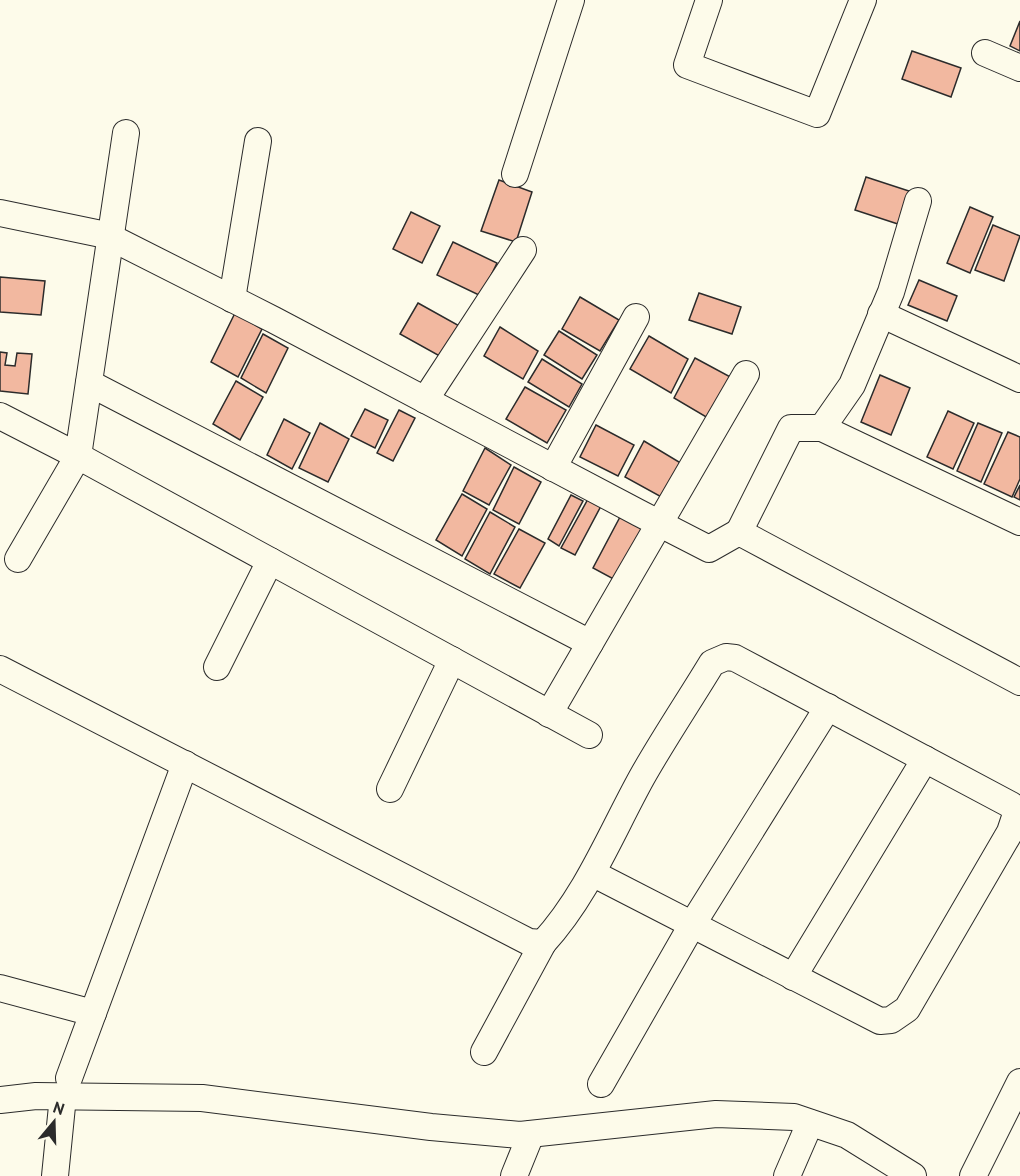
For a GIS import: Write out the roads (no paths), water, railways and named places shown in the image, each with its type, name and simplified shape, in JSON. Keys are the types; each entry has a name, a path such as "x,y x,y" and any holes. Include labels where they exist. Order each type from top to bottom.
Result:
{"street":[{"path":"515,174 571,0"},
{"path":"709,0 687,65 818,114 863,0"},
{"path":"985,53 1020,68"},
{"path":"18,560 78,456 126,132"},
{"path":"232,299 258,141"},
{"path":"822,428 852,385 891,292 918,201"},
{"path":"0,213 78,228 111,237 709,549 738,531 791,428 822,428 1020,522"},
{"path":"425,400 523,250"},
{"path":"881,314 1020,379"},
{"path":"553,468 636,317"},
{"path":"549,714 746,374"},
{"path":"89,382 590,643"},
{"path":"0,416 78,456 589,735"},
{"path":"738,531 1020,682"},
{"path":"217,667 270,561"},
{"path":"484,1052 543,943 562,923 592,873 642,776 712,663 726,657 735,658 1011,805 1018,815 907,1009 891,1020 880,1021 592,873"},
{"path":"390,789 452,660"},
{"path":"0,669 529,942 543,943"},
{"path":"601,1084 692,925 828,707"},
{"path":"793,977 925,759"},
{"path":"55,1176 66,1087 185,764"},
{"path":"0,988 93,1013"},
{"path":"974,1176 1020,1082"},
{"path":"0,1100 36,1096 66,1087 202,1098 520,1136 716,1114 794,1117 847,1135 913,1176"},
{"path":"786,1176 810,1123"},
{"path":"514,1176 531,1134"}]}
